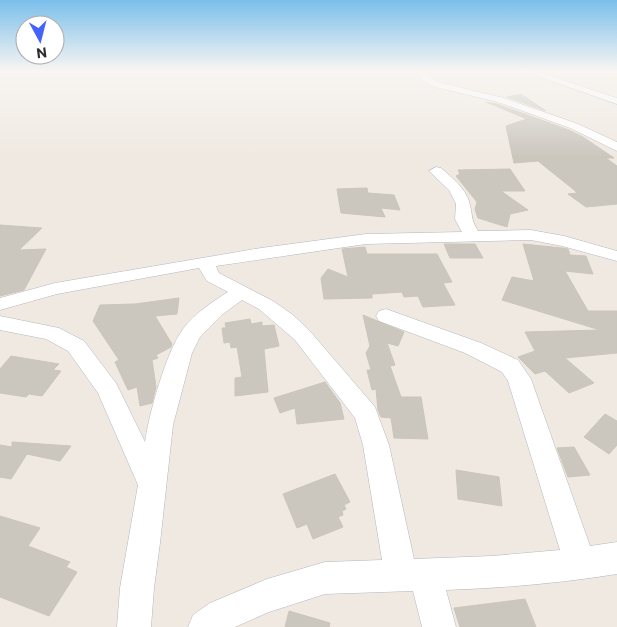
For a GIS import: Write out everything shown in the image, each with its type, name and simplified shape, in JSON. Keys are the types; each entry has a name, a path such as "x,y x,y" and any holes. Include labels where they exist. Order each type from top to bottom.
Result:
{"street":[{"path":"499,99 574,126 617,148"},
{"path":"436,171 455,188 463,204 463,218 472,236"},
{"path":"0,304 55,289 337,241 531,235 564,240 617,256"},
{"path":"206,262 208,270 213,277 240,293 266,304 286,320 351,394 366,414 414,575 440,627"},
{"path":"134,627 136,588 153,485 160,425 172,381 185,342 191,333 205,318 240,293"},
{"path":"386,316 465,345 510,366 519,379 528,412 580,564"},
{"path":"0,323 52,333 76,346 108,388 134,448 153,485"},
{"path":"204,627 222,615 267,596 325,578 492,572 580,564 617,558"}],"building":[{"path":"513,99 529,99 546,111"},
{"path":"486,102 497,104 569,130 614,158 606,158 617,166 617,204 586,207 568,194 577,193 573,189 538,161 514,163 506,126 527,119"},
{"path":"510,169 525,191 501,191 528,210 510,214 507,227 478,218 475,209 477,202 456,176 460,174 458,170"},
{"path":"367,188 368,193 394,195 400,210 381,208 385,217 341,213 337,189"},
{"path":"0,225 42,228 19,250 46,249 24,290 0,296"},
{"path":"444,244 475,244 483,258 450,258"},
{"path":"523,244 568,249 570,255 586,256 593,274 565,271 588,311 617,311 617,353 565,358 594,383 569,393 545,371 535,374 518,357 535,351 525,332 600,330 502,300 512,277 534,281"},
{"path":"365,247 367,254 437,254 452,282 443,283 455,305 423,307 418,296 404,297 402,292 372,294 372,298 324,299 321,278 328,269 348,277 342,249"},
{"path":"179,298 177,314 155,316 172,344 171,347 156,355 158,358 152,360 156,387 152,403 140,406 137,387 128,390 115,362 119,360 93,321 100,305 135,304"},
{"path":"363,315 404,332 398,346 387,343 395,365 390,366 401,397 421,397 428,439 394,438 391,418 381,417 378,410 376,389 372,390 367,370 371,370 366,353 370,346"},
{"path":"250,319 251,324 262,322 262,326 274,325 279,346 264,349 268,392 235,396 235,378 242,377 237,347 231,348 230,342 224,343 222,328 226,328 225,323"},
{"path":"11,356 59,364 53,370 61,371 42,396 29,394 26,397 0,393 0,369"},
{"path":"325,382 340,403 344,419 297,424 295,408 280,413 274,398"},
{"path":"605,414 617,421 617,445 609,454 584,437"},
{"path":"12,442 71,446 60,461 27,454 11,479 0,477 0,445 12,447"},
{"path":"574,447 590,475 568,477 557,448"},
{"path":"456,470 499,477 502,506 458,499"},
{"path":"335,474 350,502 344,505 346,509 342,511 343,515 338,517 343,527 313,539 307,524 297,528 283,494"},
{"path":"0,516 40,528 28,546 70,562 66,567 77,572 49,616 0,597"},
{"path":"525,599 536,627 460,627 454,608"},
{"path":"289,611 330,623 329,627 285,627"}]}
